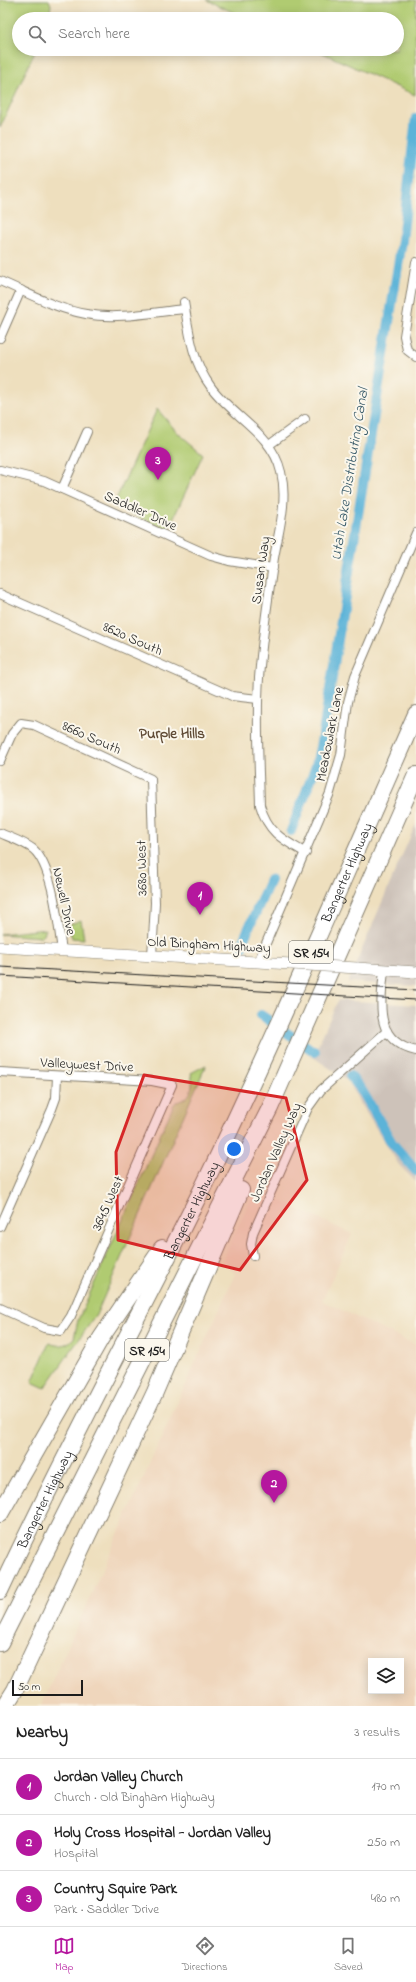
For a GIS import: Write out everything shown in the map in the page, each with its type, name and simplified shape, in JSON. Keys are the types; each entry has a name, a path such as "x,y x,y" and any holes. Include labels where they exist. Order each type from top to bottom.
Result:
{"highway":[{"name":"Bangerter Highway","path":"0,1590 39,1507 203,1187 265,1056 416,714"},
{"name":"Bangerter Highway","path":"0,1643 258,1130 416,775"},
{"path":"5,1706 15,1690 155,1392 256,1154 258,1130"},
{"path":"0,1514 101,1338 203,1187"},
{"path":"11,1706 15,1690"}],"street":[{"path":"415,357 407,350 404,336 416,262"},
{"path":"0,281 21,290 0,338"},
{"name":"Susan Way","path":"21,290 54,305 87,314 119,316 184,305 194,354 205,378 220,399 269,445 278,462 284,486 259,678 260,805 262,814 272,831 281,839 306,853"},
{"path":"269,445 305,419"},
{"path":"62,489 86,432"},
{"name":"Saddler Drive","path":"0,470 36,478 211,556 229,561 273,568"},
{"name":"Meadowlark Lane","path":"258,962 306,853 336,775 343,740 348,702 355,676 416,533"},
{"name":"8620 South","path":"0,594 227,694 240,698 258,699"},
{"name":"8660 South","path":"0,761 12,734 21,723 34,725 151,779"},
{"name":"3680 West","path":"151,779 155,903 152,956"},
{"name":"Newell Drive","path":"0,833 32,849 42,859 48,873 62,951"},
{"name":"Old Bingham Highway","path":"0,947 416,972"},
{"path":"384,970 381,1013 386,1031 399,1043 416,1051"},
{"name":"Jordan Valley Way","path":"254,1256 251,1244 253,1233 308,1108 322,1090 386,1031"},
{"name":"Valleywest Drive","path":"0,1072 152,1081 172,1085"},
{"path":"0,1227 52,1109 56,1098 57,1076"},
{"name":"3645 West","path":"0,1308 44,1328 61,1331 74,1309 172,1085"}],"highlighted area":[{"path":"144,1075 286,1098 307,1180 240,1270 118,1240 116,1152"}],"shaded area":[{"path":"416,824 416,986 348,982 400,860"},
{"path":"338,1000 416,1005 416,1182 399,1165 358,1100 349,1081 313,1057"},
{"path":"255,1189 352,1234 322,1301 416,1345 416,1706 41,1706 235,1274 223,1260"}],"green space":[{"path":"0,0 49,0 51,5 50,12 12,12 12,56 33,56 0,128"},
{"path":"206,0 416,0 415,95 329,56 404,56 404,12 233,12"},
{"path":"157,409 177,432 203,454 168,530 113,506"},
{"path":"81,920 84,939 72,938 68,925"},
{"path":"46,929 44,935 41,937 0,934"},
{"path":"206,1065 96,1315 45,1388 32,1382 49,1343 62,1345 68,1343 74,1338 78,1320 174,1104 186,1098 190,1093 192,1083 191,1073"}],"waterway":[{"name":"Utah Lake Distributing Canal","path":"291,831 316,766 323,733 402,241 416,118"},
{"name":"Utah Lake Distributing Canal","path":"243,947 244,939 270,880"},
{"name":"Utah Lake Distributing Canal","path":"261,1015 315,1052"},
{"name":"Utah Lake Distributing Canal","path":"350,1076 361,1089 392,1143 416,1171"}],"tram line":[{"path":"0,967 416,990"},
{"path":"0,976 416,1000"}],"place":[{"name":"Country Squire Park","path":"158,480"},
{"name":"Jordan Valley Church","path":"200,915"},
{"name":"Holy Cross Hospital - Jordan Valley","path":"274,1503"}],"district":[{"name":"Purple Hills","path":"172,733"}]}
